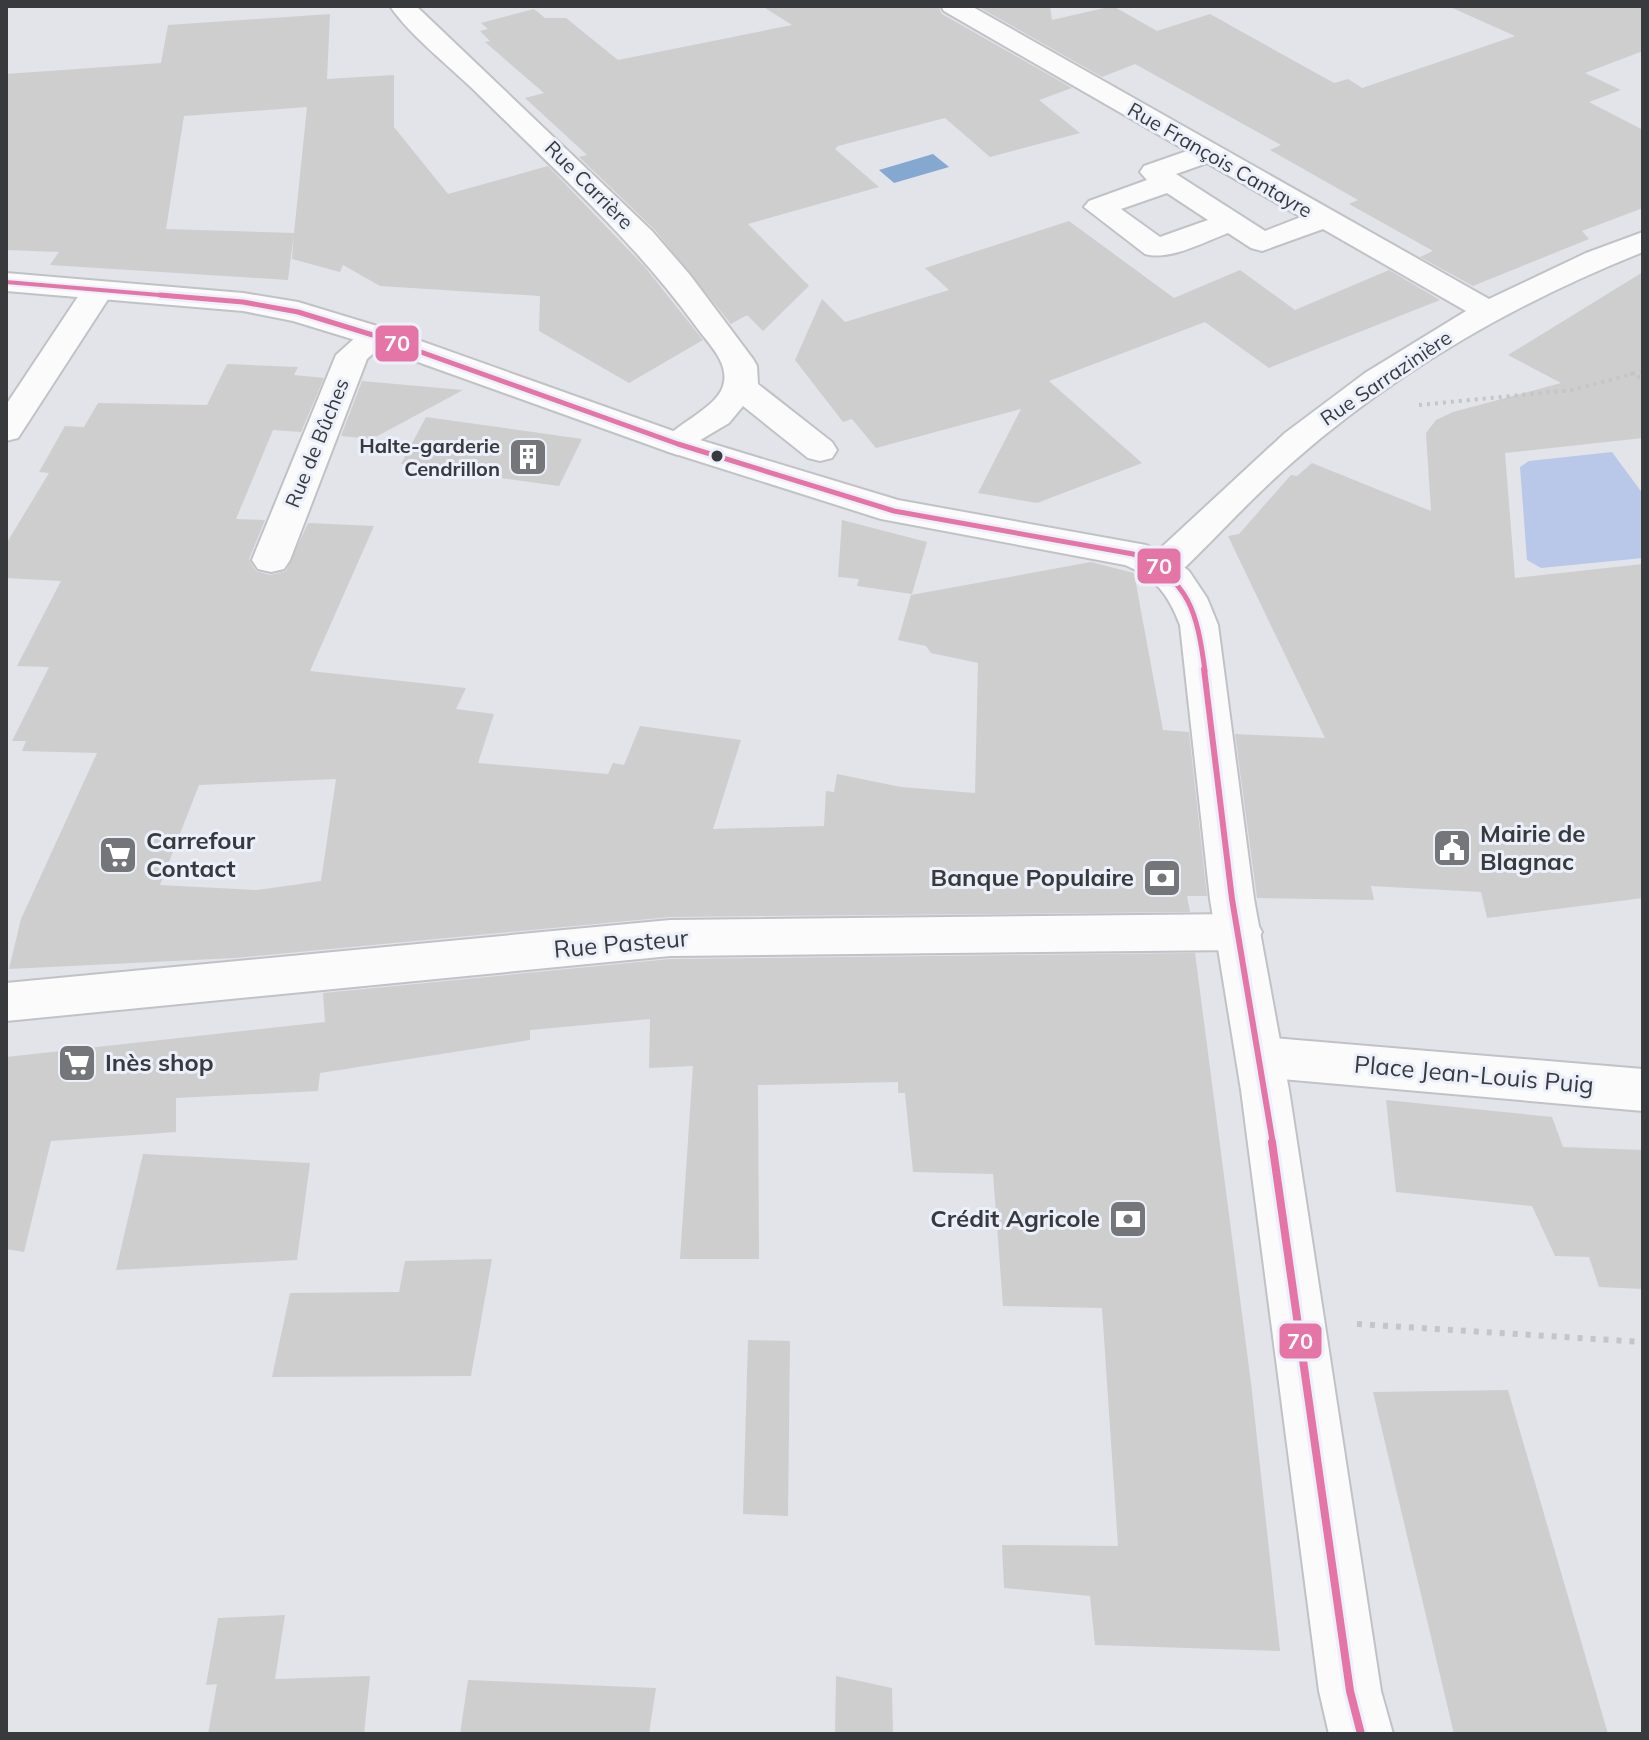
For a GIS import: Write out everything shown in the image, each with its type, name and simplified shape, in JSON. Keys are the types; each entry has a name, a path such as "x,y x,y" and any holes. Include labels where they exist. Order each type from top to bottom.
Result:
{"street":[{"name":"Rue Carrière","path":"402,6 641,237 679,282 741,366 741,387"},
{"name":"Rue François Cantayre","path":"953,6 1488,311"},
{"path":"1208,153 1154,172 1262,242 1323,219"},
{"path":"1170,182 1099,207 1156,248 1232,222"},
{"name":"Rue Sarrazinière","path":"1164,566 1296,441 1369,388 1488,311 1606,254 1643,241"},
{"path":"6,282 243,302 298,312 376,336 678,444 894,511 1133,554 1164,566 1187,593 1199,625 1239,932 1283,1059 1297,1320 1350,1691 1361,1734"},
{"path":"6,431 98,290"},
{"name":"Rue de Bûches","path":"271,560 352,355 376,336"},
{"path":"678,444 690,432 717,416 741,387 820,450"},
{"name":"Rue Pasteur","path":"6,1002 670,938 1239,932"},
{"name":"Place Jean-Louis Puig","path":"1283,1059 1643,1090"}],"path":[{"path":"1369,388 1416,405 1572,390 1643,371"},
{"path":"1630,373 1643,379"},
{"path":"1297,1320 1643,1342"}],"shaded area":[{"path":"933,154 949,167 894,183 879,170"},
{"path":"1612,452 1643,494 1643,558 1541,568 1527,560 1520,467 1529,461"}],"building":[{"path":"762,6 938,6 942,14 1072,88 1039,100 1080,133 990,157 945,118 838,146 835,149 879,187 748,224 809,286 763,331 747,315 731,324 654,229 579,157 587,155 525,98 544,93 485,42 490,41 480,31 488,29 481,23 534,9 545,18 566,18 618,60 792,25"},
{"path":"977,6 1050,6 1052,20 1113,6 1157,31 1210,14 1334,83 1348,79 1362,88 1515,36 1448,6 1643,6 1643,51 1585,73 1621,90 1589,102 1643,130 1643,208 1582,231 1589,239 1473,286 1420,257 1433,251 1349,204 1358,200 1270,150 1281,145 1135,64 1102,77"},
{"path":"330,14 327,79 394,75 394,127 448,194 548,166 644,266 703,340 629,383 539,331 540,296 380,286 343,265 340,272 292,259 294,233 288,280 50,265 59,252 6,250 6,74 161,63 168,25","holes":["307,107 294,233 166,229 184,116"]},
{"path":"1069,221 1174,298 1240,270 1295,310 1389,270 1440,300 1269,368 1205,322 1049,381 1142,463 1037,503 978,493 1021,409 876,448 852,419 843,422 795,360 822,299 845,322 949,290 925,268"},
{"path":"1643,272 1643,438 1505,453 1515,578 1643,564 1643,898 1487,918 1481,892 1371,886 1374,900 1257,898 1235,734 1325,738 1228,536 1239,534 1291,475 1297,476 1312,463 1431,511 1426,433 1436,420 1453,412 1561,383 1508,355"},
{"path":"227,364 298,367 294,375 324,378 301,432 273,430 236,519 265,520 249,559 256,571 270,575 286,571 308,523 374,526 310,671 466,688 456,709 494,714 478,763 608,774 613,763 624,765 640,726 741,740 713,829 824,826 826,791 834,792 837,774 901,787 975,793 978,663 931,653 926,646 898,640 911,595 1091,562 1134,573 1163,730 1189,732 1207,896 1187,896 1190,912 670,917 235,958 9,969 21,919 97,753 22,751 26,741 12,741 49,667 17,666 61,581 6,578 6,544 49,473 39,472 65,426 84,427 98,403 207,405","holes":["336,779 321,881 257,890 160,885 199,785"]},
{"path":"362,381 463,390 372,439 341,436"},
{"path":"426,417 582,439 559,486 401,464"},
{"path":"842,520 927,542 912,594 857,586 859,579 838,577"},
{"path":"1195,953 1251,1383 1280,1651 1095,1645 1090,1596 1004,1588 1002,1545 1118,1546 1102,1308 1003,1306 993,1174 913,1172 905,1093 898,1093 898,1082 758,1085 759,1259 680,1259 693,1066 649,1068 650,1019 530,1030 530,1040 320,1073 318,1091 176,1098 176,1132 51,1141 24,1252 6,1249 6,1057 325,1022 323,993 670,959"},
{"path":"1386,1100 1552,1117 1563,1147 1643,1150 1643,1289 1599,1287 1589,1257 1555,1256 1532,1206 1396,1192"},
{"path":"143,1154 310,1163 297,1260 116,1270"},
{"path":"492,1259 471,1376 272,1377 290,1293 399,1292 405,1261"},
{"path":"748,1340 790,1341 788,1516 743,1514"},
{"path":"1508,1390 1608,1734 1454,1734 1373,1392"},
{"path":"285,1615 275,1679 370,1676 364,1734 208,1734 217,1684 206,1685 218,1618"},
{"path":"836,1676 892,1688 893,1734 835,1734"},
{"path":"468,1680 656,1688 649,1734 460,1734"}],"transit line":[{"name":"70","path":"6,282 243,302 298,312 376,336 678,444 894,511 1133,554 1159,566 1176,580 1199,625 1232,899 1265,1090 1350,1691 1361,1734"}],"place":[{"name":"Halte-garderie Cendrillon","path":"528,457"},
{"name":"Mairie de Blagnac","path":"1452,848"},
{"name":"Carrefour Contact","path":"118,855"},
{"name":"Banque Populaire","path":"1162,878"},
{"name":"Inès shop","path":"77,1063"},
{"name":"Crédit Agricole","path":"1128,1219"}]}
